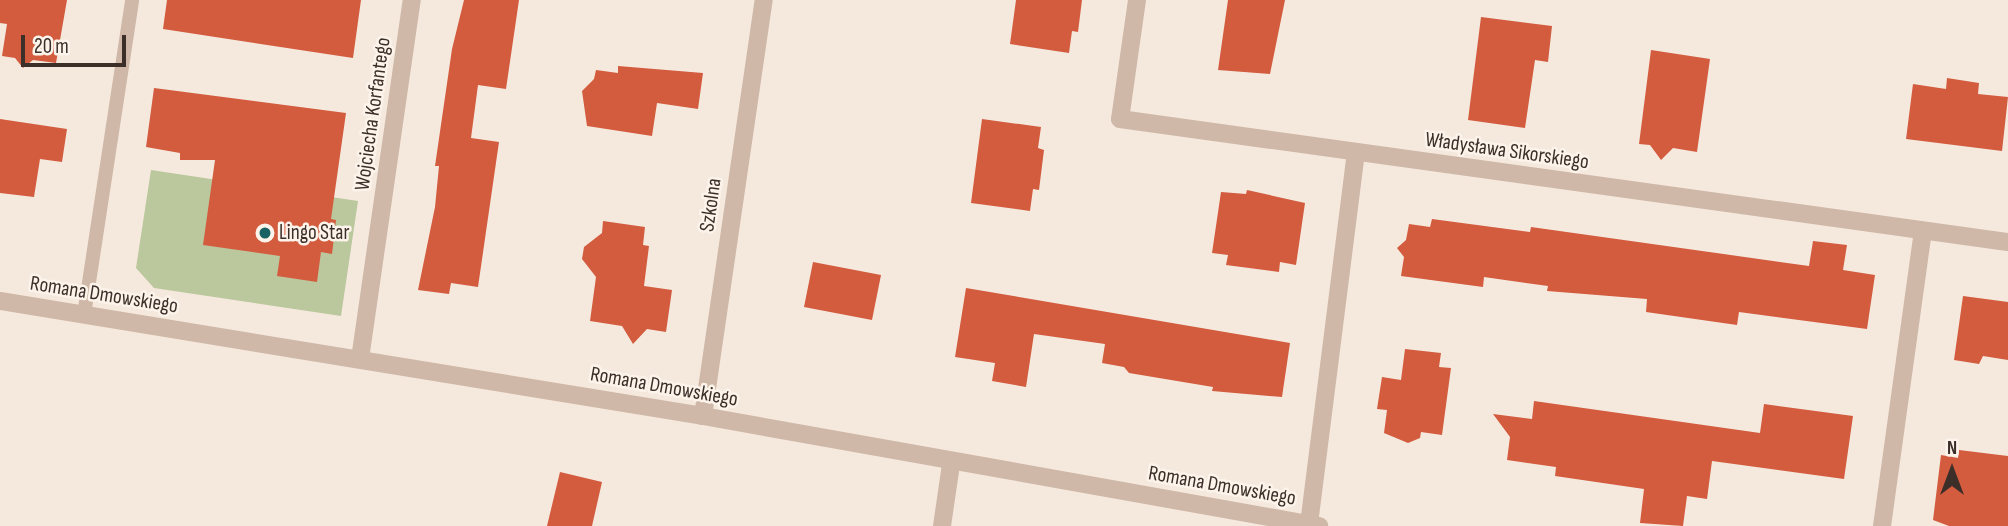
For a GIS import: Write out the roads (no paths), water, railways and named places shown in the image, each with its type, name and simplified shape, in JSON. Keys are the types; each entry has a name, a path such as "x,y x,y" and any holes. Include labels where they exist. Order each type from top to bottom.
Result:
{"street":[{"name":"Wojciecha Korfantego","path":"360,359 412,0"},
{"name":"Szkolna","path":"703,416 764,0"},
{"name":"Władysława Sikorskiego","path":"1137,0 1120,119 2008,242"},
{"path":"1314,525 1356,153"},
{"path":"1882,526 1923,231"},
{"name":"Romana Dmowskiego","path":"0,301 703,416 951,464 1314,525"},
{"path":"942,526 951,464"}],"lane":[{"path":"84,315 132,0"}],"place":[{"name":"Lingo Star","path":"265,233"}]}
